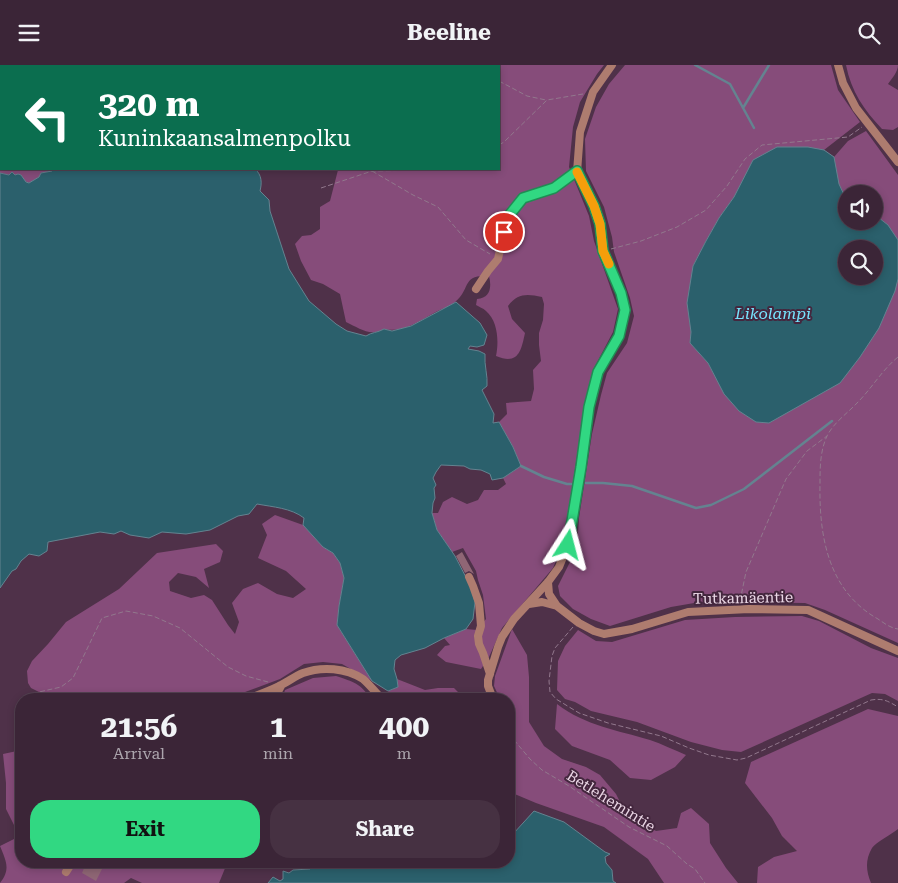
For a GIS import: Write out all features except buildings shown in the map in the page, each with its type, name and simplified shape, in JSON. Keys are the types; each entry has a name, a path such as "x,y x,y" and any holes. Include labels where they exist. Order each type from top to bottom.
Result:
{"street":[{"path":"490,693 488,686 490,674 502,637 514,619 529,604 559,567 568,545 589,407 598,372 619,336 625,310 621,293 603,251 600,224 594,206 577,171 580,133 593,93 612,65"},
{"path":"838,65 843,83 856,108 898,162"},
{"path":"476,289 498,259 507,218 523,198 554,188 577,171"},
{"path":"469,577 479,603 481,626 478,636 479,643 490,674"},
{"path":"548,582 549,594 557,606"},
{"path":"529,604 542,603 557,606"},
{"name":"Tutkamäentie","path":"557,606 577,621 594,631 604,634 632,629 688,612 739,609 808,610 898,651"},
{"path":"262,693 301,674 325,669 354,675 376,693"},
{"path":"277,693 281,685"},
{"path":"66,872 69,868"}],"path":[{"path":"500,82 527,96 547,100 593,93"},
{"path":"500,144 547,100"},
{"path":"603,251 642,241 678,227 706,210 727,186 745,159 762,145 848,137 868,123"},
{"path":"321,188 372,171 426,170"},
{"path":"372,171 438,207 466,240 498,259"},
{"path":"898,357 858,403 833,426 828,435 822,449 819,506 823,541 830,563 843,588 867,613 892,628 898,629"},
{"path":"739,609 746,572 786,479 807,451 828,435"},
{"path":"37,693 60,687 73,678 102,618 126,611 153,617 180,629 228,667 246,676 281,685"},
{"path":"577,621 555,648 552,656 549,681 550,692 556,699 579,713 661,737 709,755 737,760 746,757 871,700 880,699 888,701 898,707"},
{"name":"Betlehemintie","path":"515,741 542,770 629,827 667,846 695,869 705,883"},
{"path":"59,868 66,872"}],"shaded area":[{"path":"500,65 604,65 580,102 573,127 569,167 589,216 594,241 618,309 613,332 593,370 584,410 564,541 553,568 502,628 489,657 481,669 446,662 437,655 445,646 450,645 444,638 466,629 477,630 486,619 483,595 476,571 463,548 452,552 437,530 432,513 438,513 443,502 452,497 467,504 478,500 484,490 498,490 506,484 503,478 521,466 499,422 507,414 506,403 531,401 534,389 533,370 541,361 539,333 543,320 544,304 542,297 523,295 515,299 508,306 512,319 525,333 520,351 514,358 509,359 496,356 497,338 493,320 484,309 476,305 477,299 485,297 489,292 489,276 480,276 470,280 463,293 455,302 416,323 398,329 384,329 374,332 365,331 346,322 340,294 323,284 311,280 295,244 302,236 311,235 320,229 320,207 330,201 338,170 500,170"},
{"path":"625,65 831,65 838,90 860,122 824,150 834,157 848,141 866,131 898,175 898,643 805,603 700,602 671,607 610,626 591,619 573,609 560,596 558,586 577,548 579,518 592,434 601,395 607,373 627,343 634,316 630,298 614,252 604,207 586,171 585,139 596,107 609,84","holes":["734,197 722,389 708,363 690,343 692,332 693,266 719,218"]},
{"path":"846,65 898,65 896,73 888,84 898,90 898,127 893,130 882,129 875,122 855,92"},
{"path":"0,170 52,170 41,173 40,177 29,183 15,176 0,173"},
{"path":"275,515 303,525 323,547 333,553 340,563 344,578 337,625 372,681 342,664 323,662 304,664 280,679 242,693 41,693 31,688 28,683 27,671 32,661 66,622 119,589 157,553 216,544 223,551 220,562 204,569 209,588 196,577 178,573 169,582 170,591 191,598 204,595 212,600 235,634 239,622 232,603 243,589 258,583 277,594 293,598 306,589 286,571 258,558 267,535 262,524"},
{"path":"802,616 819,621 871,648 898,658 898,701 885,694 872,693 741,752 722,750 691,742 637,722 591,711 565,699 557,690 558,661 565,646 578,630 596,641 612,642 685,620"},
{"path":"512,629 527,655 529,722 544,746 562,759 586,767 600,775 616,794 626,814 656,831 677,828 681,813 691,808 709,824 710,843 738,883 664,883 648,859 604,827 515,794 515,693 497,693 494,686 495,676"},
{"path":"336,676 356,684 366,693 284,693 285,690 313,678"},
{"path":"397,679 425,690 454,688 459,693 390,693 388,691 398,687"},
{"path":"557,704 590,722 650,740 686,755 675,767 651,780 630,778 610,760 572,746 555,729"},
{"path":"868,709 898,716 898,829 877,843 870,852 867,865 871,883 757,883 758,867 774,857 797,851 782,836 772,818 745,783 751,762"},
{"path":"15,751 15,868 225,868 219,883 142,883 131,878 124,883 0,883 5,873 6,861 0,846 14,839 14,825 6,809 3,754"}],"water":[{"name":"Likolampi","path":"777,147 808,147 824,150 834,157 839,185 838,230 883,230 883,221 898,240 898,279 895,291 879,328 860,357 840,383 769,423 756,422 739,411 724,394 708,363 690,343 691,332 687,303 693,266 719,218 734,197 753,160"},
{"path":"256,170 261,179 260,191 269,200 270,211 289,269 309,301 336,324 347,331 366,336 384,329 392,331 411,326 456,302 480,323 487,335 484,345 470,346 468,349 485,354 487,386 482,390 494,414 493,423 499,422 521,466 503,478 492,480 490,474 464,466 441,465 436,472 433,478 436,485 434,488 435,498 432,513 437,530 455,556 471,587 475,602 473,619 466,629 425,648 401,655 395,660 394,669 398,687 388,691 372,681 337,625 344,578 340,563 333,553 323,547 303,525 304,518 282,508 257,504 249,514 238,516 210,530 186,534 162,532 149,538 130,535 121,531 114,534 100,532 48,542 47,551 39,556 29,554 12,571 0,588 0,173 9,175 12,172 15,175 21,175 29,183 39,177 41,173 52,171"},
{"path":"534,811 564,822 610,854 605,857 606,863 612,870 613,881 616,883 268,883 273,877 280,881 283,879 283,871 289,873 293,870 310,868 515,868 515,832"}],"waterway":[{"path":"695,65 730,84 754,128"},
{"path":"743,108 769,65"},
{"path":"586,483 632,486 696,508 711,505 744,489 832,421"},
{"path":"521,466 544,477 571,484"}],"slow traffic":[{"path":"577,172 594,206 600,224 603,251 609,264"}],"route":[{"path":"504,232 507,218 523,198 554,188 577,171 594,206 600,224 603,251 621,293 625,310 619,336 598,372 589,407 568,545"}]}
